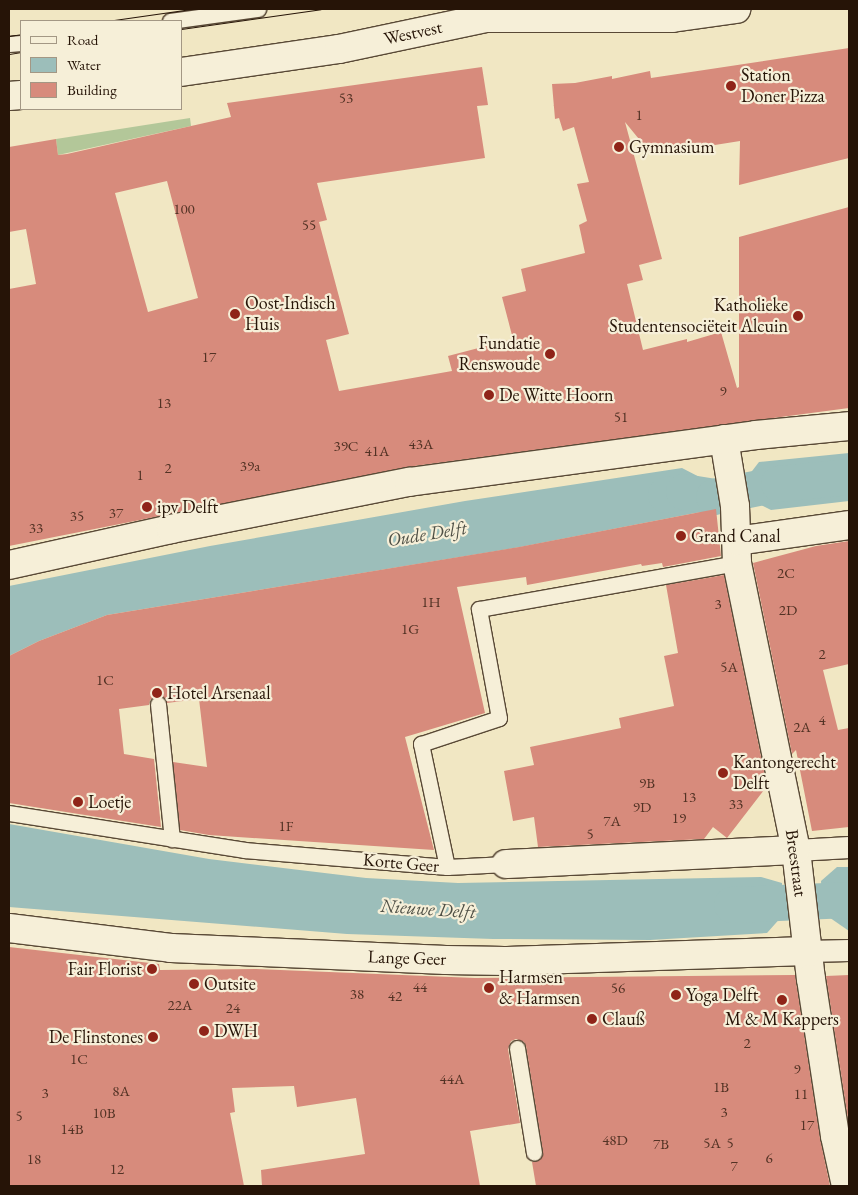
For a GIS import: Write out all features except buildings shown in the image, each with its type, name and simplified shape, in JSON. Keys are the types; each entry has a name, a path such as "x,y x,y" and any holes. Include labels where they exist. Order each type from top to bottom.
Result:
{"street":[{"name":"Westvest","path":"182,72 339,49 486,18 672,18 736,9"},
{"path":"9,565 171,529 409,482 724,439 849,426"},
{"path":"724,439 735,506 737,552 849,525"},
{"name":"Breestraat","path":"737,552 797,861 806,939 835,1136 846,1186"},
{"path":"797,861 849,847"},
{"name":"Korte Geer","path":"506,864 797,861"},
{"name":"Lange Geer","path":"9,928 171,948 508,969 806,939"},
{"path":"806,939 849,950"}],"lane":[{"path":"177,20 258,9"},
{"path":"447,867 421,744 499,718 479,609 737,552"},
{"path":"158,704 172,839"},
{"name":"Korte Geer","path":"9,813 244,850 447,867 506,864"},
{"path":"517,1048 534,1153"}],"green space":[{"path":"190,118 191,126 58,155 56,139"}],"water":[{"path":"849,453 849,501 771,510 755,502 749,475 759,462"},
{"path":"682,468 711,483 716,509 520,547 107,615 39,641 9,656 9,586 210,546 465,501"},
{"path":"9,824 209,859 366,878 458,883 761,877 782,883 783,915 767,933 650,940 493,939 347,934 9,907"},
{"path":"837,867 849,867 849,931 823,913 821,881"}],"waterway":[{"name":"Oude Delft","path":"666,495 684,492 714,497 779,484 849,477"},
{"name":"Nieuwe Delft","path":"732,905 849,900"}],"tram line":[{"path":"114,20 191,9"},
{"path":"182,29 321,9"},
{"path":"9,36 20,34"},
{"path":"9,54 20,52"}],"place":[{"name":"Station Doner Pizza","path":"731,86"},
{"name":"Gymnasium","path":"619,147"},
{"name":"Oost-Indisch Huis","path":"235,314"},
{"name":"Katholieke Studentensociëteit Alcuin","path":"798,316"},
{"name":"Fundatie Renswoude","path":"550,354"},
{"name":"De Witte Hoorn","path":"489,395"},
{"name":"ipv Delft","path":"147,507"},
{"name":"Grand Canal","path":"681,536"},
{"name":"Hotel Arsenaal","path":"157,693"},
{"name":"Kantongerecht Delft","path":"723,773"},
{"name":"Loetje","path":"78,802"},
{"name":"Fair Florist","path":"152,969"},
{"name":"Outsite","path":"194,984"},
{"name":"Harmsen & Harmsen","path":"489,988"},
{"name":"Yoga Delft","path":"676,995"},
{"name":"M & M Kappers","path":"782,1000"},
{"name":"Clauß","path":"592,1019"},
{"name":"DWH","path":"204,1031"},
{"name":"De Flinstones","path":"153,1037"}]}
